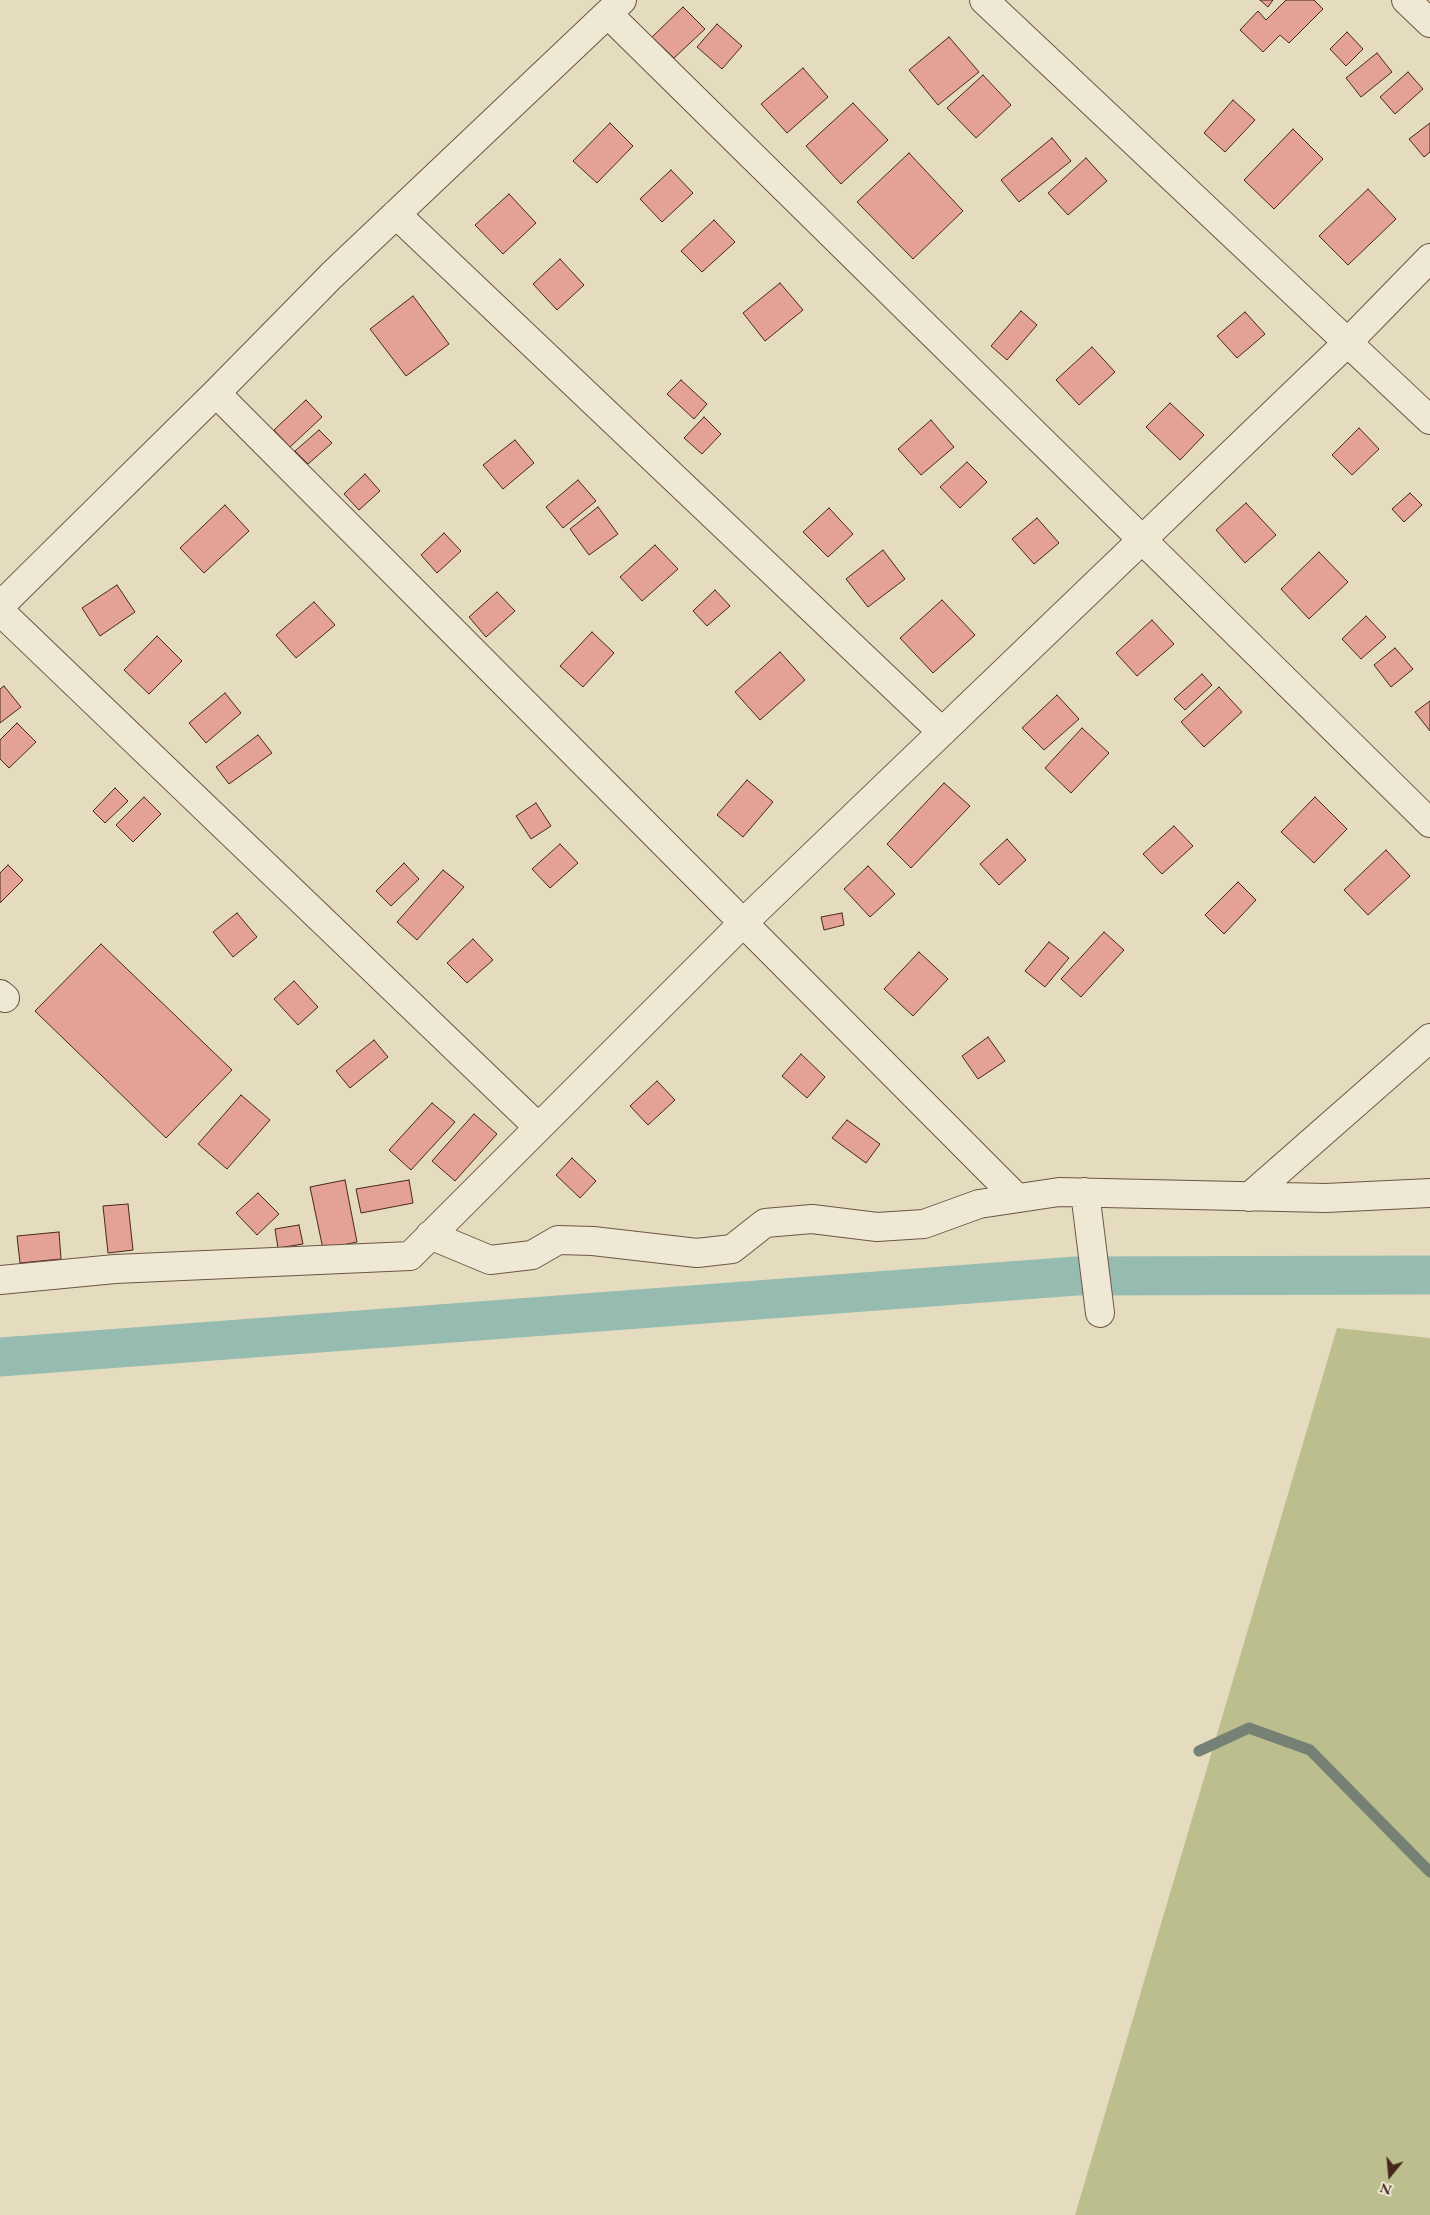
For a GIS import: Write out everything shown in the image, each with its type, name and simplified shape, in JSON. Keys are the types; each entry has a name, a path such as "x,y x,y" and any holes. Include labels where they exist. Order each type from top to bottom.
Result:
{"street":[{"path":"984,0 1430,420"},
{"path":"1406,0 1430,23"},
{"path":"0,606 216,393 332,275 615,7 1143,540 1430,822"},
{"path":"396,214 942,732"},
{"path":"0,1280 115,1269 410,1256 743,924 1348,342 1430,258"},
{"path":"216,393 1016,1198"},
{"path":"0,611 538,1127"},
{"path":"1249,1197 1430,1038"},
{"path":"430,1235 490,1260 532,1255 558,1240 593,1241 697,1253 732,1249 764,1223 812,1220 876,1227 924,1224 979,1204 1059,1192 1326,1198 1430,1193"},
{"path":"1085,1192 1100,1313"}],"green space":[{"path":"1337,1328 1430,1338 1430,2215 1075,2215"}],"building":[{"path":"1260,0 1273,0 1268,7"},
{"path":"1286,0 1314,0 1323,9 1289,43 1280,35 1263,52 1240,30 1258,11 1266,20"},
{"path":"683,7 705,29 674,58 652,37"},
{"path":"717,24 742,46 722,69 697,47"},
{"path":"1347,32 1363,49 1346,66 1330,49"},
{"path":"949,37 979,72 938,105 909,70"},
{"path":"1377,53 1392,72 1361,97 1346,78"},
{"path":"803,68 828,97 787,133 761,104"},
{"path":"1408,72 1423,89 1395,114 1380,97"},
{"path":"983,75 1011,105 976,138 947,108"},
{"path":"1233,100 1255,120 1225,152 1204,133"},
{"path":"853,103 888,140 841,184 806,146"},
{"path":"610,123 633,146 597,183 573,161"},
{"path":"1430,123 1430,152 1424,157 1409,139"},
{"path":"1293,129 1323,159 1274,209 1244,180"},
{"path":"1052,138 1071,161 1019,202 1001,180"},
{"path":"909,153 963,211 913,259 857,202"},
{"path":"1086,158 1107,181 1068,215 1048,193"},
{"path":"671,170 693,193 662,222 640,199"},
{"path":"1368,189 1396,219 1348,265 1319,236"},
{"path":"509,194 536,223 503,254 475,225"},
{"path":"714,220 735,242 702,272 681,251"},
{"path":"560,259 584,285 557,310 533,284"},
{"path":"780,283 803,310 765,341 743,313"},
{"path":"413,296 449,344 406,376 370,329"},
{"path":"1021,311 1037,325 1007,360 991,346"},
{"path":"1245,312 1265,334 1237,358 1217,336"},
{"path":"1092,347 1115,372 1079,405 1056,380"},
{"path":"681,380 707,404 694,419 667,394"},
{"path":"306,400 322,417 290,447 274,430"},
{"path":"1170,403 1204,435 1180,460 1146,427"},
{"path":"704,417 721,434 702,454 684,438"},
{"path":"931,420 954,447 921,475 898,449"},
{"path":"1359,428 1379,449 1352,475 1332,455"},
{"path":"319,430 332,443 308,464 295,451"},
{"path":"515,440 534,463 503,489 483,465"},
{"path":"967,462 987,482 960,508 940,487"},
{"path":"365,474 380,491 359,510 344,494"},
{"path":"578,480 596,501 563,528 546,507"},
{"path":"1410,493 1422,505 1404,522 1392,509"},
{"path":"1246,503 1276,535 1245,563 1216,530"},
{"path":"225,505 249,531 204,573 180,548"},
{"path":"598,507 618,534 589,555 570,529"},
{"path":"829,508 853,534 828,557 803,532"},
{"path":"1037,518 1059,543 1034,564 1012,539"},
{"path":"444,533 461,551 437,573 421,555"},
{"path":"655,545 678,569 642,601 620,577"},
{"path":"883,550 905,579 868,607 846,579"},
{"path":"1319,552 1348,582 1309,619 1281,589"},
{"path":"117,585 135,612 100,636 82,608"},
{"path":"715,590 730,606 707,626 693,611"},
{"path":"497,592 515,611 486,637 469,617"},
{"path":"942,600 975,635 933,673 900,638"},
{"path":"314,602 335,625 296,658 276,635"},
{"path":"1366,616 1386,637 1361,659 1342,639"},
{"path":"1152,620 1174,644 1137,676 1116,653"},
{"path":"592,632 614,653 583,687 560,666"},
{"path":"157,636 182,661 149,694 124,670"},
{"path":"1395,648 1413,669 1391,687 1374,665"},
{"path":"780,652 805,680 760,720 735,692"},
{"path":"1202,674 1212,685 1185,710 1174,699"},
{"path":"4,686 21,707 0,723 0,689"},
{"path":"1219,687 1242,712 1204,747 1181,722"},
{"path":"225,693 241,713 206,743 189,723"},
{"path":"1057,695 1079,719 1044,750 1022,728"},
{"path":"1430,701 1430,731 1415,712"},
{"path":"17,723 36,742 9,768 0,759 0,740"},
{"path":"1082,728 1109,753 1071,793 1045,768"},
{"path":"258,735 272,753 229,784 216,767"},
{"path":"747,780 773,802 743,837 717,815"},
{"path":"944,783 970,806 911,868 887,844"},
{"path":"115,788 128,801 105,823 93,811"},
{"path":"144,797 161,814 133,842 116,825"},
{"path":"1315,797 1347,829 1314,863 1281,832"},
{"path":"536,803 551,826 531,839 516,816"},
{"path":"1174,826 1193,846 1162,874 1143,854"},
{"path":"1007,839 1026,860 999,885 980,864"},
{"path":"560,844 578,863 550,888 532,869"},
{"path":"1386,850 1410,876 1368,915 1344,890"},
{"path":"404,863 419,879 391,906 376,891"},
{"path":"8,865 23,880 0,903 0,873"},
{"path":"868,866 895,894 870,917 844,889"},
{"path":"443,870 464,887 417,940 397,922"},
{"path":"1238,882 1256,900 1224,934 1205,915"},
{"path":"237,913 257,937 233,957 213,932"},
{"path":"842,913 844,925 824,930 821,917"},
{"path":"1104,932 1124,950 1081,997 1061,979"},
{"path":"473,939 493,960 467,983 447,963"},
{"path":"1049,942 1069,958 1045,987 1025,971"},
{"path":"101,944 232,1070 166,1138 35,1011"},
{"path":"919,952 948,979 913,1016 884,989"},
{"path":"294,981 318,1007 298,1025 274,999"},
{"path":"988,1037 1005,1061 978,1079 962,1056"},
{"path":"374,1040 388,1057 350,1088 336,1071"},
{"path":"801,1054 825,1077 807,1098 782,1076"},
{"path":"657,1081 675,1100 648,1125 630,1106"},
{"path":"241,1095 270,1120 227,1169 198,1144"},
{"path":"432,1103 455,1122 411,1170 389,1150"},
{"path":"474,1114 497,1134 455,1181 432,1161"},
{"path":"847,1120 880,1144 866,1163 832,1138"},
{"path":"572,1158 596,1181 580,1198 556,1175"},
{"path":"345,1180 357,1242 323,1249 310,1187"},
{"path":"409,1180 413,1203 361,1213 356,1189"},
{"path":"258,1193 279,1214 257,1235 236,1213"},
{"path":"128,1204 133,1250 108,1253 103,1206"},
{"path":"299,1225 303,1244 278,1248 275,1229"},
{"path":"59,1232 61,1259 20,1263 17,1236"}],"waterway":[{"path":"0,1357 1076,1276 1430,1275"},
{"path":"1199,1751 1249,1728 1310,1750 1430,1872"}]}
